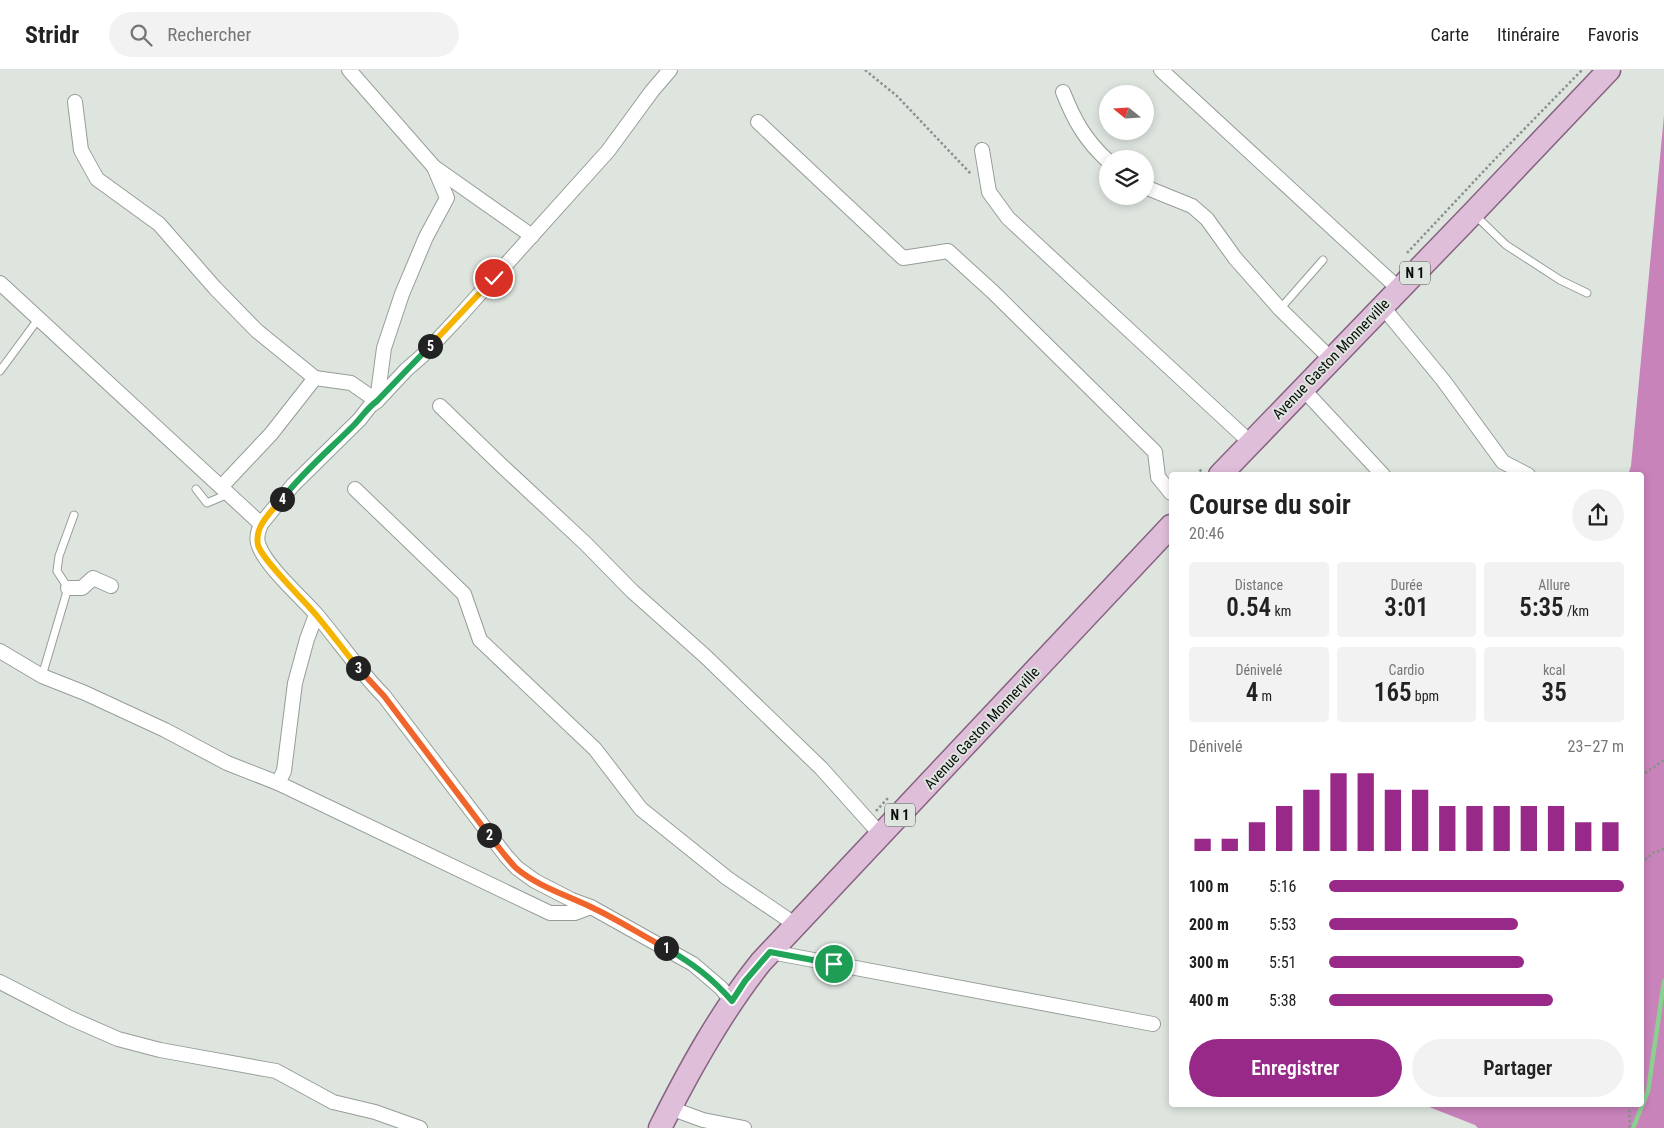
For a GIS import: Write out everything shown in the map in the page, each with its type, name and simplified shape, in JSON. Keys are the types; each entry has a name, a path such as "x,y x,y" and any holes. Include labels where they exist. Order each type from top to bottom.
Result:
{"main road":[{"name":"Avenue Gaston Monnerville","path":"1223,472 1608,70"},
{"name":"Avenue Gaston Monnerville","path":"660,1128 709,1038 745,981 770,952 1169,528"}],"street":[{"path":"349,70 434,167 532,236"},
{"path":"670,70 652,91 608,151 456,320 293,485 261,524 258,531 258,545 265,558 316,615 364,676 388,701 517,868 535,881 572,900 591,907 693,964 732,1001"},
{"path":"1161,70 1399,289"},
{"path":"1063,92 1074,118 1099,153"},
{"path":"75,102 81,150 97,179 159,224 256,331 315,378 352,383 377,401"},
{"path":"758,122 903,258 948,251 980,280 1154,452 1158,477 1169,491"},
{"path":"982,150 989,192 1008,218 1250,444"},
{"path":"377,401 384,348 402,294 426,238 447,198 434,167"},
{"path":"1154,191 1192,206 1207,219 1235,258 1280,309 1331,359"},
{"path":"1,285 261,524"},
{"path":"1382,306 1443,380 1504,462 1522,472"},
{"path":"224,491 315,378"},
{"path":"1302,389 1380,472"},
{"path":"440,406 585,543 632,591 705,656 821,768 881,835"},
{"path":"355,489 464,594 480,640 595,748 641,809 727,878 796,925"},
{"path":"68,588 82,588 93,578 111,586"},
{"path":"278,783 284,771 295,683 316,615"},
{"path":"0,651 42,676 165,730 227,763 278,783 550,913 575,913 591,907"},
{"path":"770,952 1153,1024"},
{"path":"0,982 70,1018 118,1039 160,1050 276,1071 333,1102 374,1112 420,1128"},
{"path":"670,1108 703,1120 744,1128"}],"lane":[{"path":"1473,213 1506,245 1560,280 1587,293"},
{"path":"1280,309 1323,260"},
{"path":"0,370 38,318"},
{"path":"196,489 207,503 224,491"},
{"path":"42,676 68,588 57,571 59,556 74,515"}],"path":[{"path":"865,70 897,96 989,192"},
{"path":"1644,774 1664,760"},
{"path":"1644,860 1653,853 1664,849"},
{"path":"1629,1107 1630,1128"}],"shaded area":[{"path":"1664,115 1664,1128 1478,1128 1475,1125 1429,1107 1644,1107 1644,472 1629,472"}],"waterway":[{"path":"1644,1101 1648,1091 1664,981"},
{"path":"1633,1128 1642,1107"}],"route":[{"path":"494,278 422,356 293,485 261,524 258,531 258,545 265,558 316,615 364,676 384,696 506,856 522,872 535,881 572,900 591,907 693,964 732,1001 745,981 770,952 834,964"}]}
